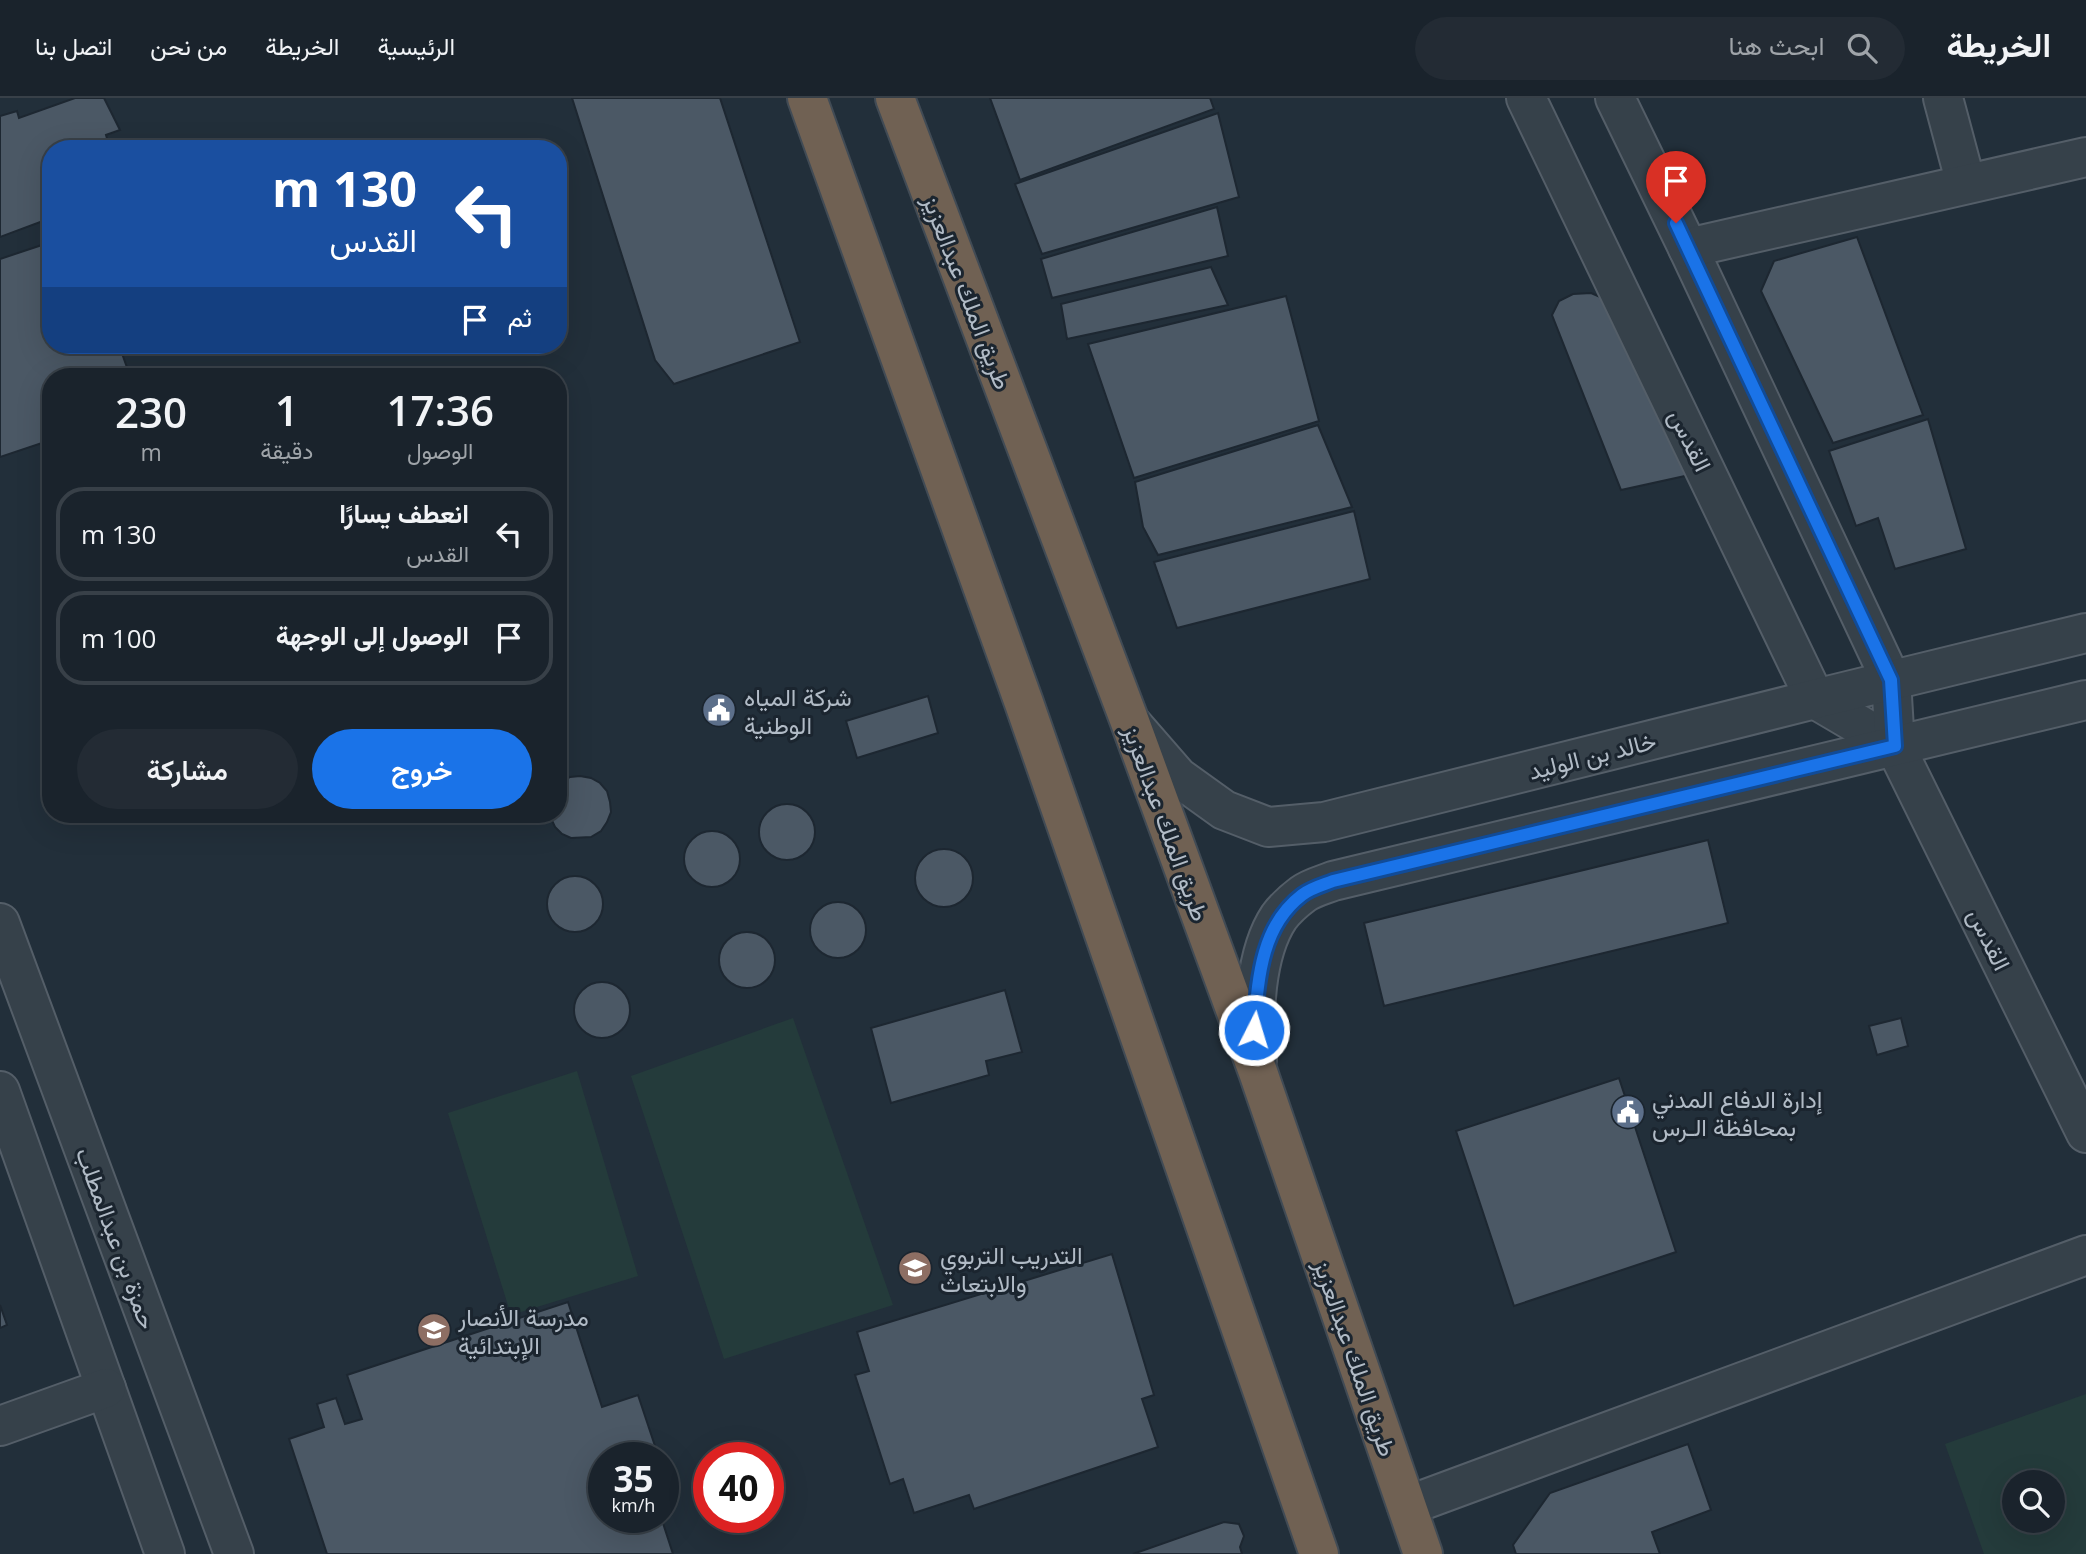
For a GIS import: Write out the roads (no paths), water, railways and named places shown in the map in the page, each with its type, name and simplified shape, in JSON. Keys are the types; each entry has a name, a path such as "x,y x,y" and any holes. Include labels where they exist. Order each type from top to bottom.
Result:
{"highway":[{"path":"807,98 1024,704 1319,1554"},
{"name":"طريق الملك عبدالعزيز","path":"895,98 1130,722 1258,1072 1423,1554"}],"street":[{"name":"القدس","path":"1526,98 1815,699"},
{"name":"القدس","path":"1615,98 1891,680 1895,746 2086,1133"},
{"path":"1943,98 1966,184"},
{"path":"1688,248 2086,157"},
{"name":"خالد بن الوليد","path":"1130,722 1178,777 1224,810 1268,827 1324,822 2086,633"},
{"path":"1815,699 1895,746"},
{"path":"1258,1072 1254,1030 1257,986 1266,945 1280,916 1304,893 1333,881 2086,700"},
{"name":"حمزة بن عبدالمطلب","path":"0,923 234,1554"},
{"path":"0,1091 166,1554"},
{"path":"1406,1506 2086,1255"},
{"path":"0,1426 106,1388"}],"place":[{"name":"شركة المياه الوطنية","path":"719,710"},
{"name":"إدارة الدفاع المدني بمحافظة الـرس","path":"1628,1112"},
{"name":"التدريب التربوي والابتعاث","path":"915,1268"},
{"name":"مدرسة الأنصار الإبتدائية","path":"434,1330"}]}
